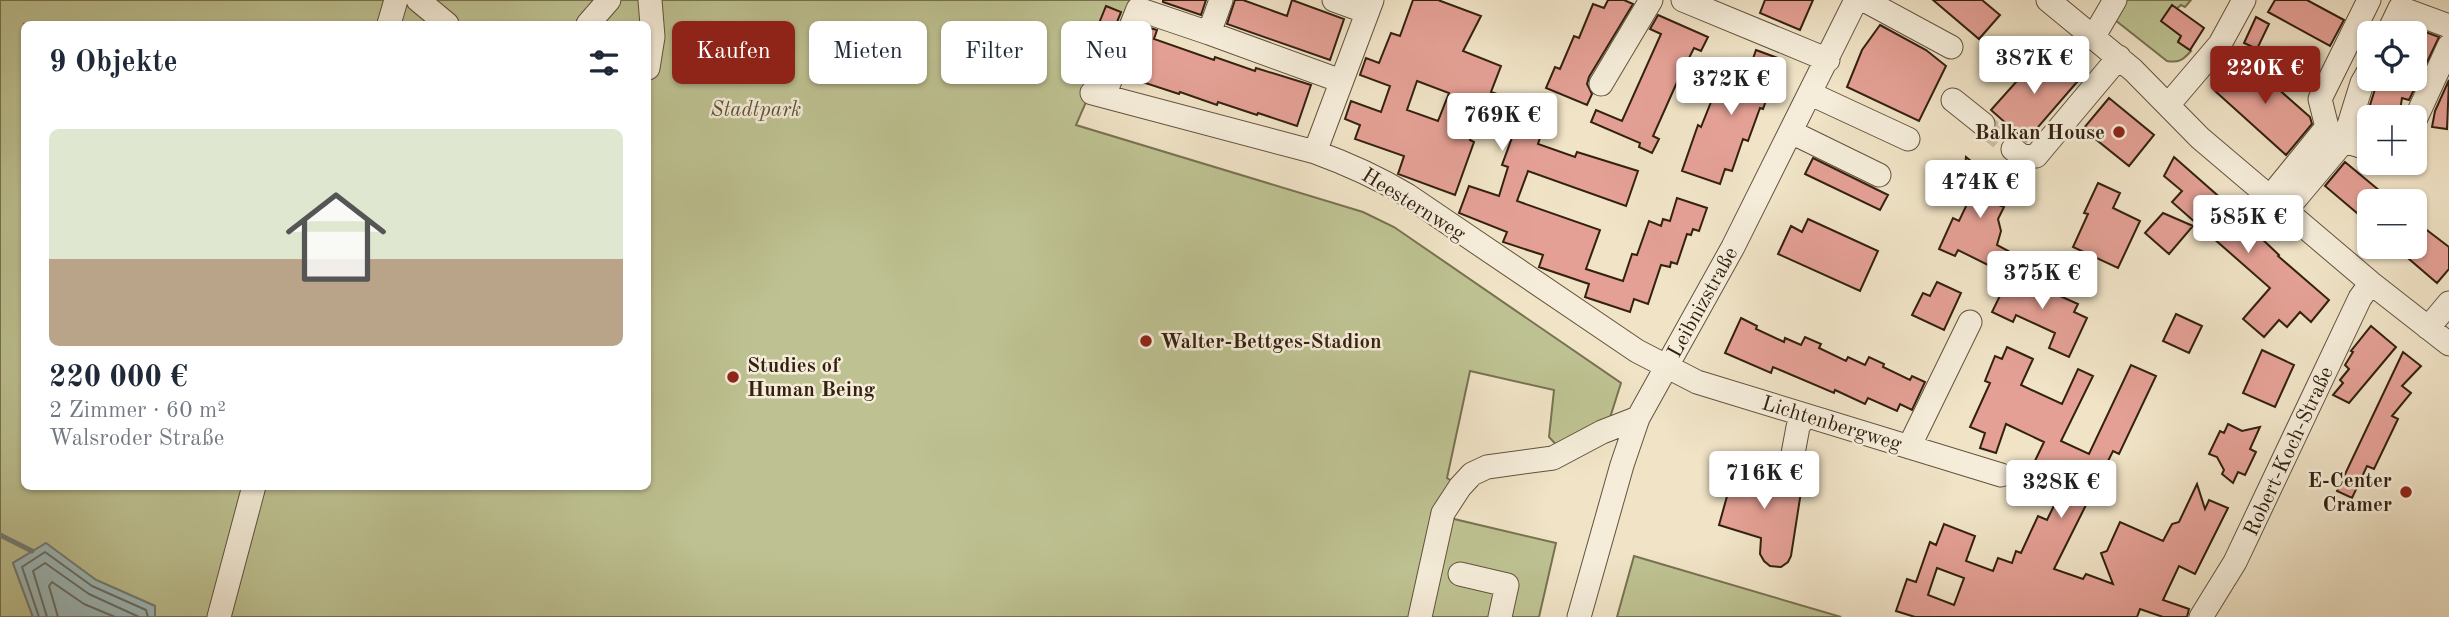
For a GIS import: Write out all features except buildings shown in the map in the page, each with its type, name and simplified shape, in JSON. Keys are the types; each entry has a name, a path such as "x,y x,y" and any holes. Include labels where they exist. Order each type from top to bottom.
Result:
{"street":[{"path":"390,21 396,0"},
{"path":"418,0 443,21"},
{"path":"591,21 610,0"},
{"path":"650,0 653,37 651,49"},
{"path":"1220,0 1209,33 1341,82"},
{"path":"1315,152 1369,6 1334,0"},
{"path":"1601,84 1651,0"},
{"path":"1683,0 1828,60"},
{"name":"Leibnizstraße","path":"1578,617 1638,418 1733,247 1856,0"},
{"path":"1864,0 1951,47"},
{"path":"2048,0 2119,57 2200,138 2371,283 2449,344"},
{"path":"2094,36 2115,0"},
{"path":"2168,105 2220,44 2245,0"},
{"path":"2278,203 2328,127 2320,99 2369,0"},
{"path":"2394,21 2400,8 2449,26"},
{"name":"Heesternweg","path":"1209,33 1138,9 1098,94 1315,152 1356,167 1398,190 1637,351 1665,367"},
{"path":"2422,105 2449,46"},
{"path":"2013,149 2023,157 2036,156 2119,57"},
{"path":"2278,203 2344,141 2359,91"},
{"path":"1811,94 1908,139"},
{"path":"1954,100 1983,124"},
{"path":"1791,132 1879,175"},
{"path":"2344,141 2357,145"},
{"name":"Robert-Koch-Straße","path":"2202,617 2235,562 2360,299 2371,283"},
{"path":"2428,328 2449,303"},
{"path":"1909,447 1969,322"},
{"name":"Lichtenbergweg","path":"1665,367 1697,382 2001,475"},
{"path":"1791,459 1798,427 1805,415"},
{"path":"1420,617 1443,513 1460,486 1472,474 1487,467 1553,458 1602,432 1638,418"},
{"path":"219,617 253,490"},
{"path":"1460,574 1507,585 1500,617"}],"green space":[{"name":"Stadtpark","path":"0,0 1130,0 1121,21 1061,21 1061,84 1094,84 1076,125 1363,212 1394,227 1621,383 1608,424 1560,449 1549,437 1554,390 1470,371 1447,478 1469,491 1450,518 1556,543 1539,617 155,617 155,606 96,580 46,544 13,563 33,617 0,617"},
{"path":"2124,0 2191,0 2185,7 2181,5 2162,21 2181,36 2178,42 2191,51 2186,57 2175,62 2167,61 2115,20"},
{"path":"1634,556 1841,617 1617,617"}],"water":[{"path":"46,543 96,580 155,606 155,617 33,617 13,563"}],"waterway":[{"path":"0,535 32,551"}],"tunnel":[{"path":"1983,124 2013,149"}],"place":[{"name":"Balkan House","path":"2119,132"},
{"name":"Walter-Bettges-Stadion","path":"1146,341"},
{"name":"Studies of Human Being","path":"733,377"},
{"name":"E-Center Cramer","path":"2406,492"}]}
